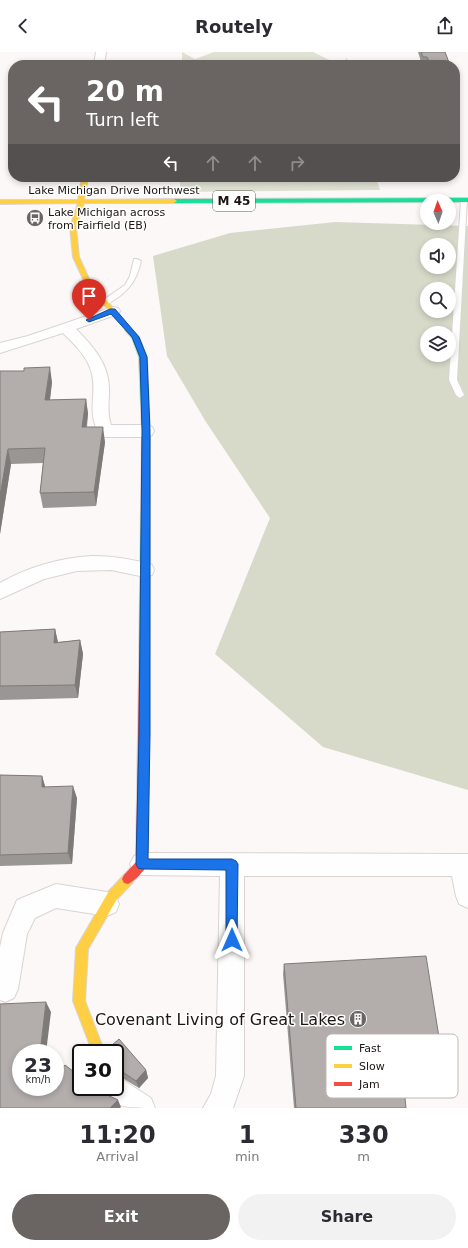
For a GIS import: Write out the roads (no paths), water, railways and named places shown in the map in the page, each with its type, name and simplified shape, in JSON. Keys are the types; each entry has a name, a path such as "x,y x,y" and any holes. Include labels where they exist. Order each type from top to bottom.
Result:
{"main road":[{"path":"84,182 81,202 73,227 76,257 87,282 135,337 143,357 146,431 142,864 113,895 82,948 79,1001 96,1044"},
{"name":"Lake Michigan Drive Northwest","path":"0,202 466,200"}],"street":[{"path":"0,348 66,328 109,307"},
{"path":"66,328 90,352 98,366 101,382 100,422 106,431 146,431"},
{"path":"0,592 21,580 59,567 78,563 107,563 145,570"},
{"path":"142,864 465,865 468,896"},
{"path":"217,1108 222,1102 230,1076 232,864"},
{"path":"4,990 15,933 26,909 56,896 107,904"},
{"path":"122,1096 140,1108"}],"lane":[{"path":"460,395 453,380 466,200"},
{"path":"109,307 133,280 136,274 137,261"}],"place":[{"name":"Lake Michigan across from Fairfield (EB)","path":"35,218"},
{"name":"Covenant Living of Great Lakes","path":"358,1019"}]}
